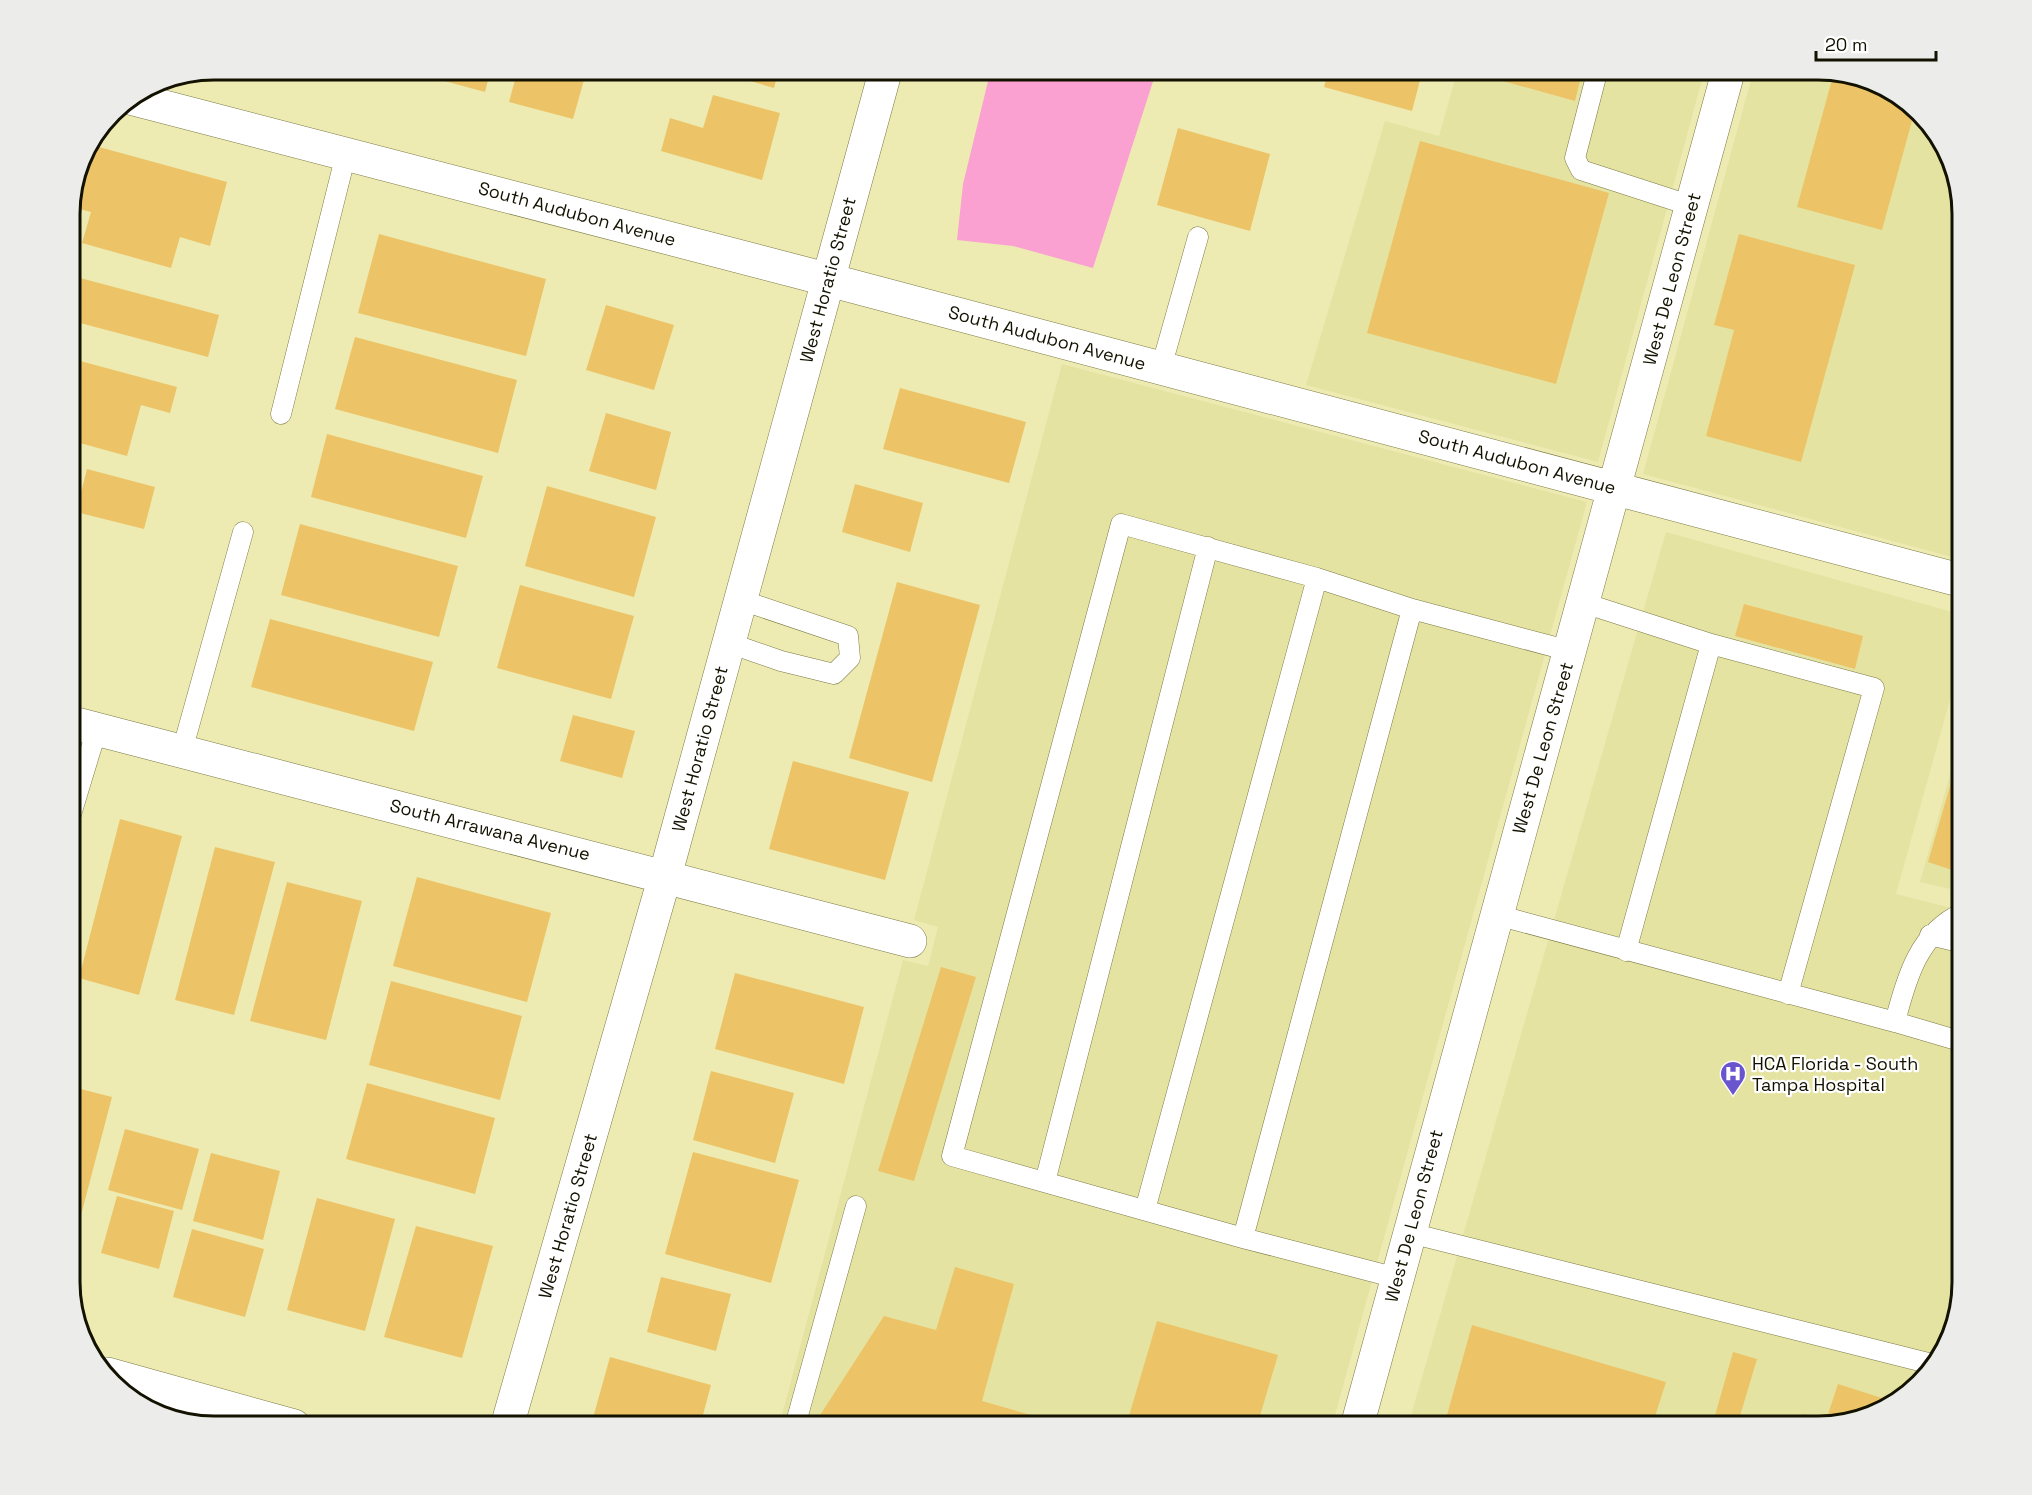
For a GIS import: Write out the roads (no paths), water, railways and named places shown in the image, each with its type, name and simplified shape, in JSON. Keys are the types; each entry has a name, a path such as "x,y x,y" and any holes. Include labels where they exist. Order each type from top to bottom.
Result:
{"street":[{"name":"West Horatio Street","path":"510,1415 665,876 883,80"},
{"name":"West De Leon Street","path":"1360,1415 1726,80"},
{"name":"South Audubon Avenue","path":"141,101 828,280 1952,578"},
{"name":"South Arrawana Avenue","path":"83,726 910,941"},
{"path":"121,1378 254,1415"}],"lane":[{"path":"1595,80 1575,158 1581,170 1692,206"},
{"path":"281,414 346,154"},
{"path":"1161,368 1198,237"},
{"path":"1397,1278 1243,1238 952,1156 1121,524 1317,578 1412,609 1570,651"},
{"path":"182,751 243,532"},
{"path":"1045,1182 1208,548"},
{"path":"1145,1210 1317,578"},
{"path":"729,643 781,661 834,674 849,657 848,636 741,600"},
{"path":"1584,603 1711,644 1874,688 1788,993"},
{"path":"1243,1238 1412,609"},
{"path":"1626,951 1711,644"},
{"path":"80,746 83,726"},
{"path":"1497,915 1952,1039"},
{"path":"1895,1022 1903,992 1919,951 1930,935 1952,918"},
{"path":"1930,935 1952,940"},
{"path":"798,1415 856,1206"},
{"path":"1410,1233 1925,1362"}],"place":[{"name":"HCA Florida - South Tampa Hospital","path":"1733,1097"}]}
